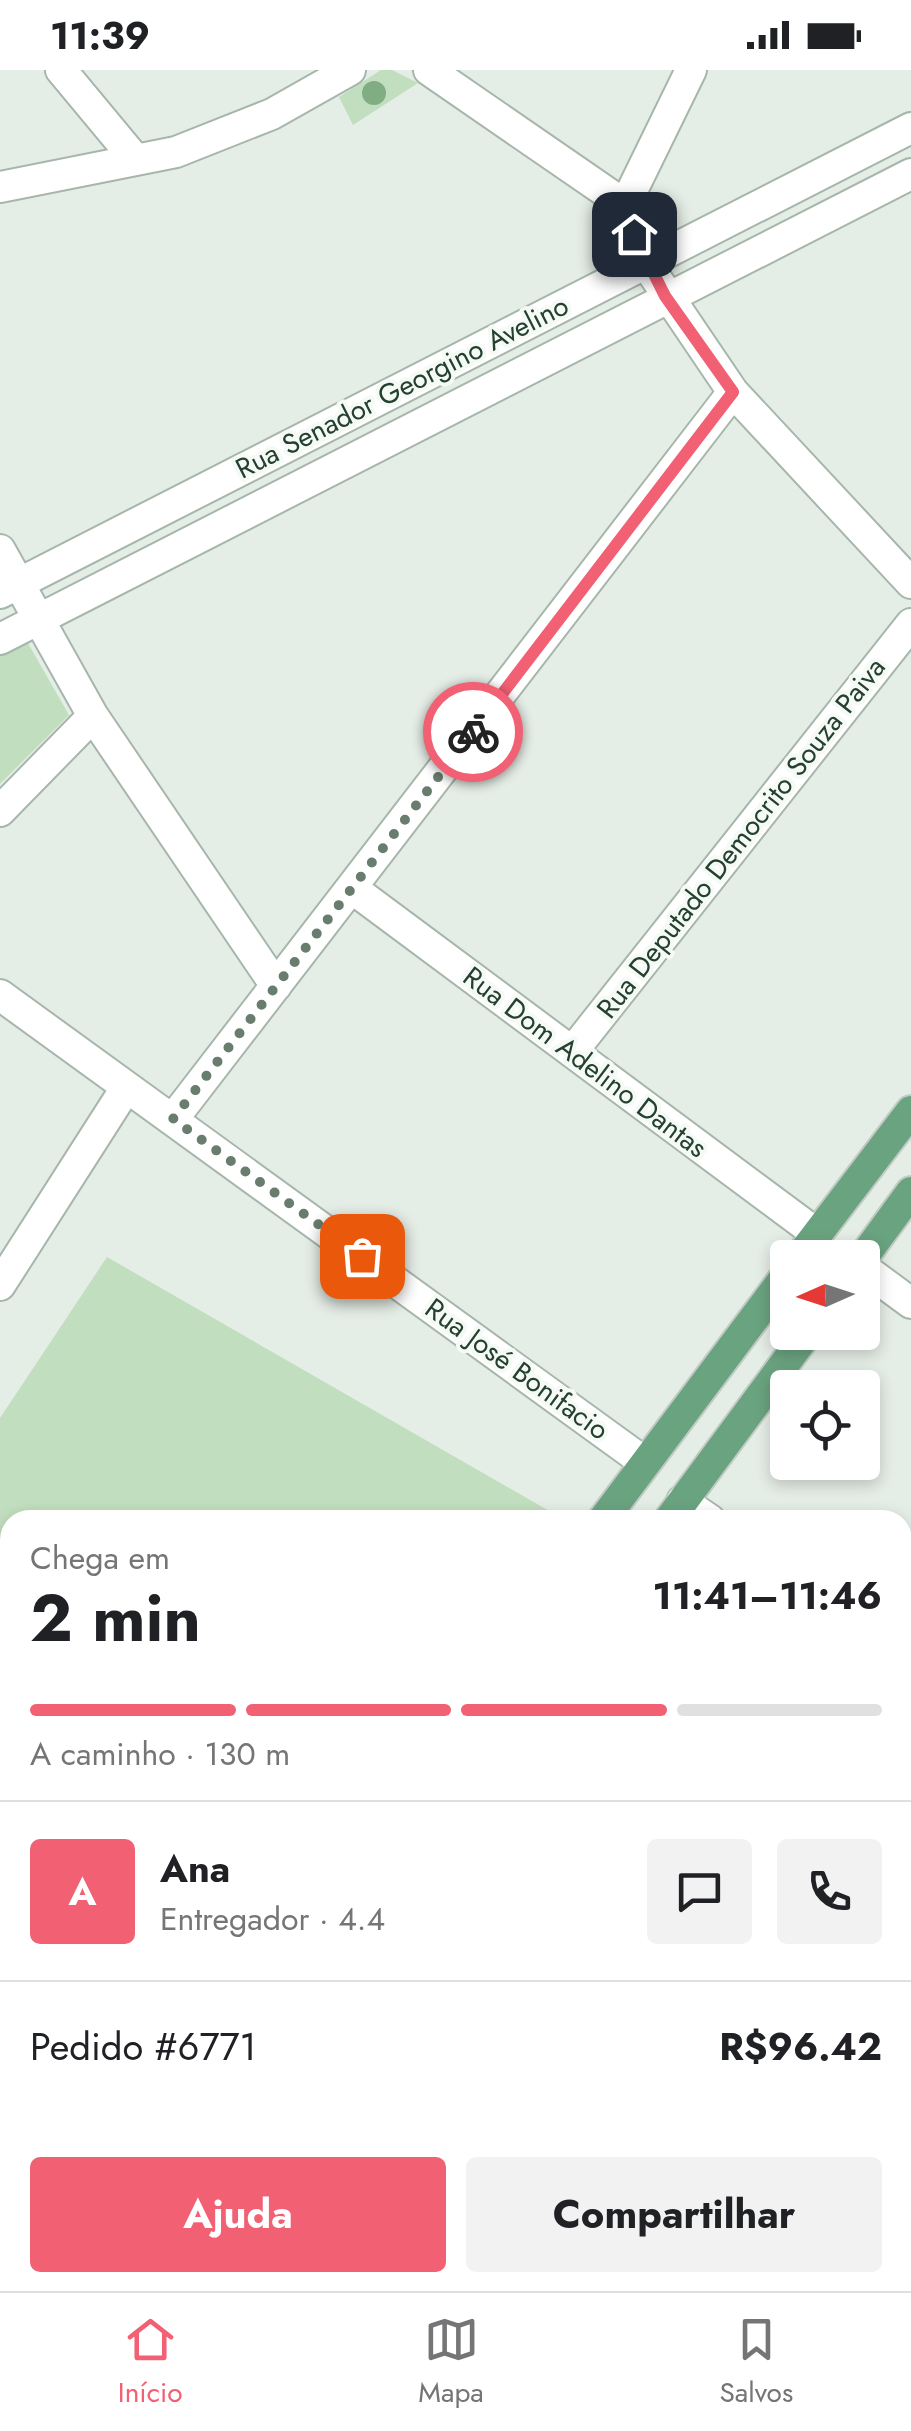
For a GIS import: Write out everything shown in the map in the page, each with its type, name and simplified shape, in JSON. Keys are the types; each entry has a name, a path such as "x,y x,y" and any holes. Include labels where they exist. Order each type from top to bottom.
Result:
{"main road":[{"path":"813,1240 911,1111"},
{"path":"876,1240 911,1192"},
{"path":"610,1510 770,1297"},
{"path":"676,1510 795,1350"}],"street":[{"path":"60,70 134,158"},
{"path":"0,187 176,152 272,114 350,70"},
{"path":"429,70 625,205 644,262 733,392 911,582"},
{"path":"625,205 691,70"},
{"name":"Rua Senador Georgino Avelino","path":"10,588 911,128"},
{"name":"Rua Senador Georgino Avelino","path":"0,639 665,296 911,174"},
{"path":"173,1119 733,392"},
{"path":"0,550 10,588 39,620 93,716 276,986"},
{"name":"Rua Deputado Democrito Souza Paiva","path":"572,1052 911,624"},
{"path":"0,811 93,716"},
{"name":"Rua Dom Adelino Dantas","path":"353,889 572,1052 801,1240"},
{"name":"Rua José Bonifacio","path":"0,995 644,1462"},
{"path":"0,1284 126,1088"},
{"path":"880,1281 911,1304"}],"green space":[{"path":"381,70 392,70 418,83 353,125 339,97"},
{"path":"25,638 69,715 0,784 0,651"},
{"path":"107,1257 548,1510 0,1510 0,1418"}],"way so far":[{"path":"362,1256 173,1119 473,732"}],"route":[{"path":"473,732 733,392 665,296 644,262 634,234"}]}
